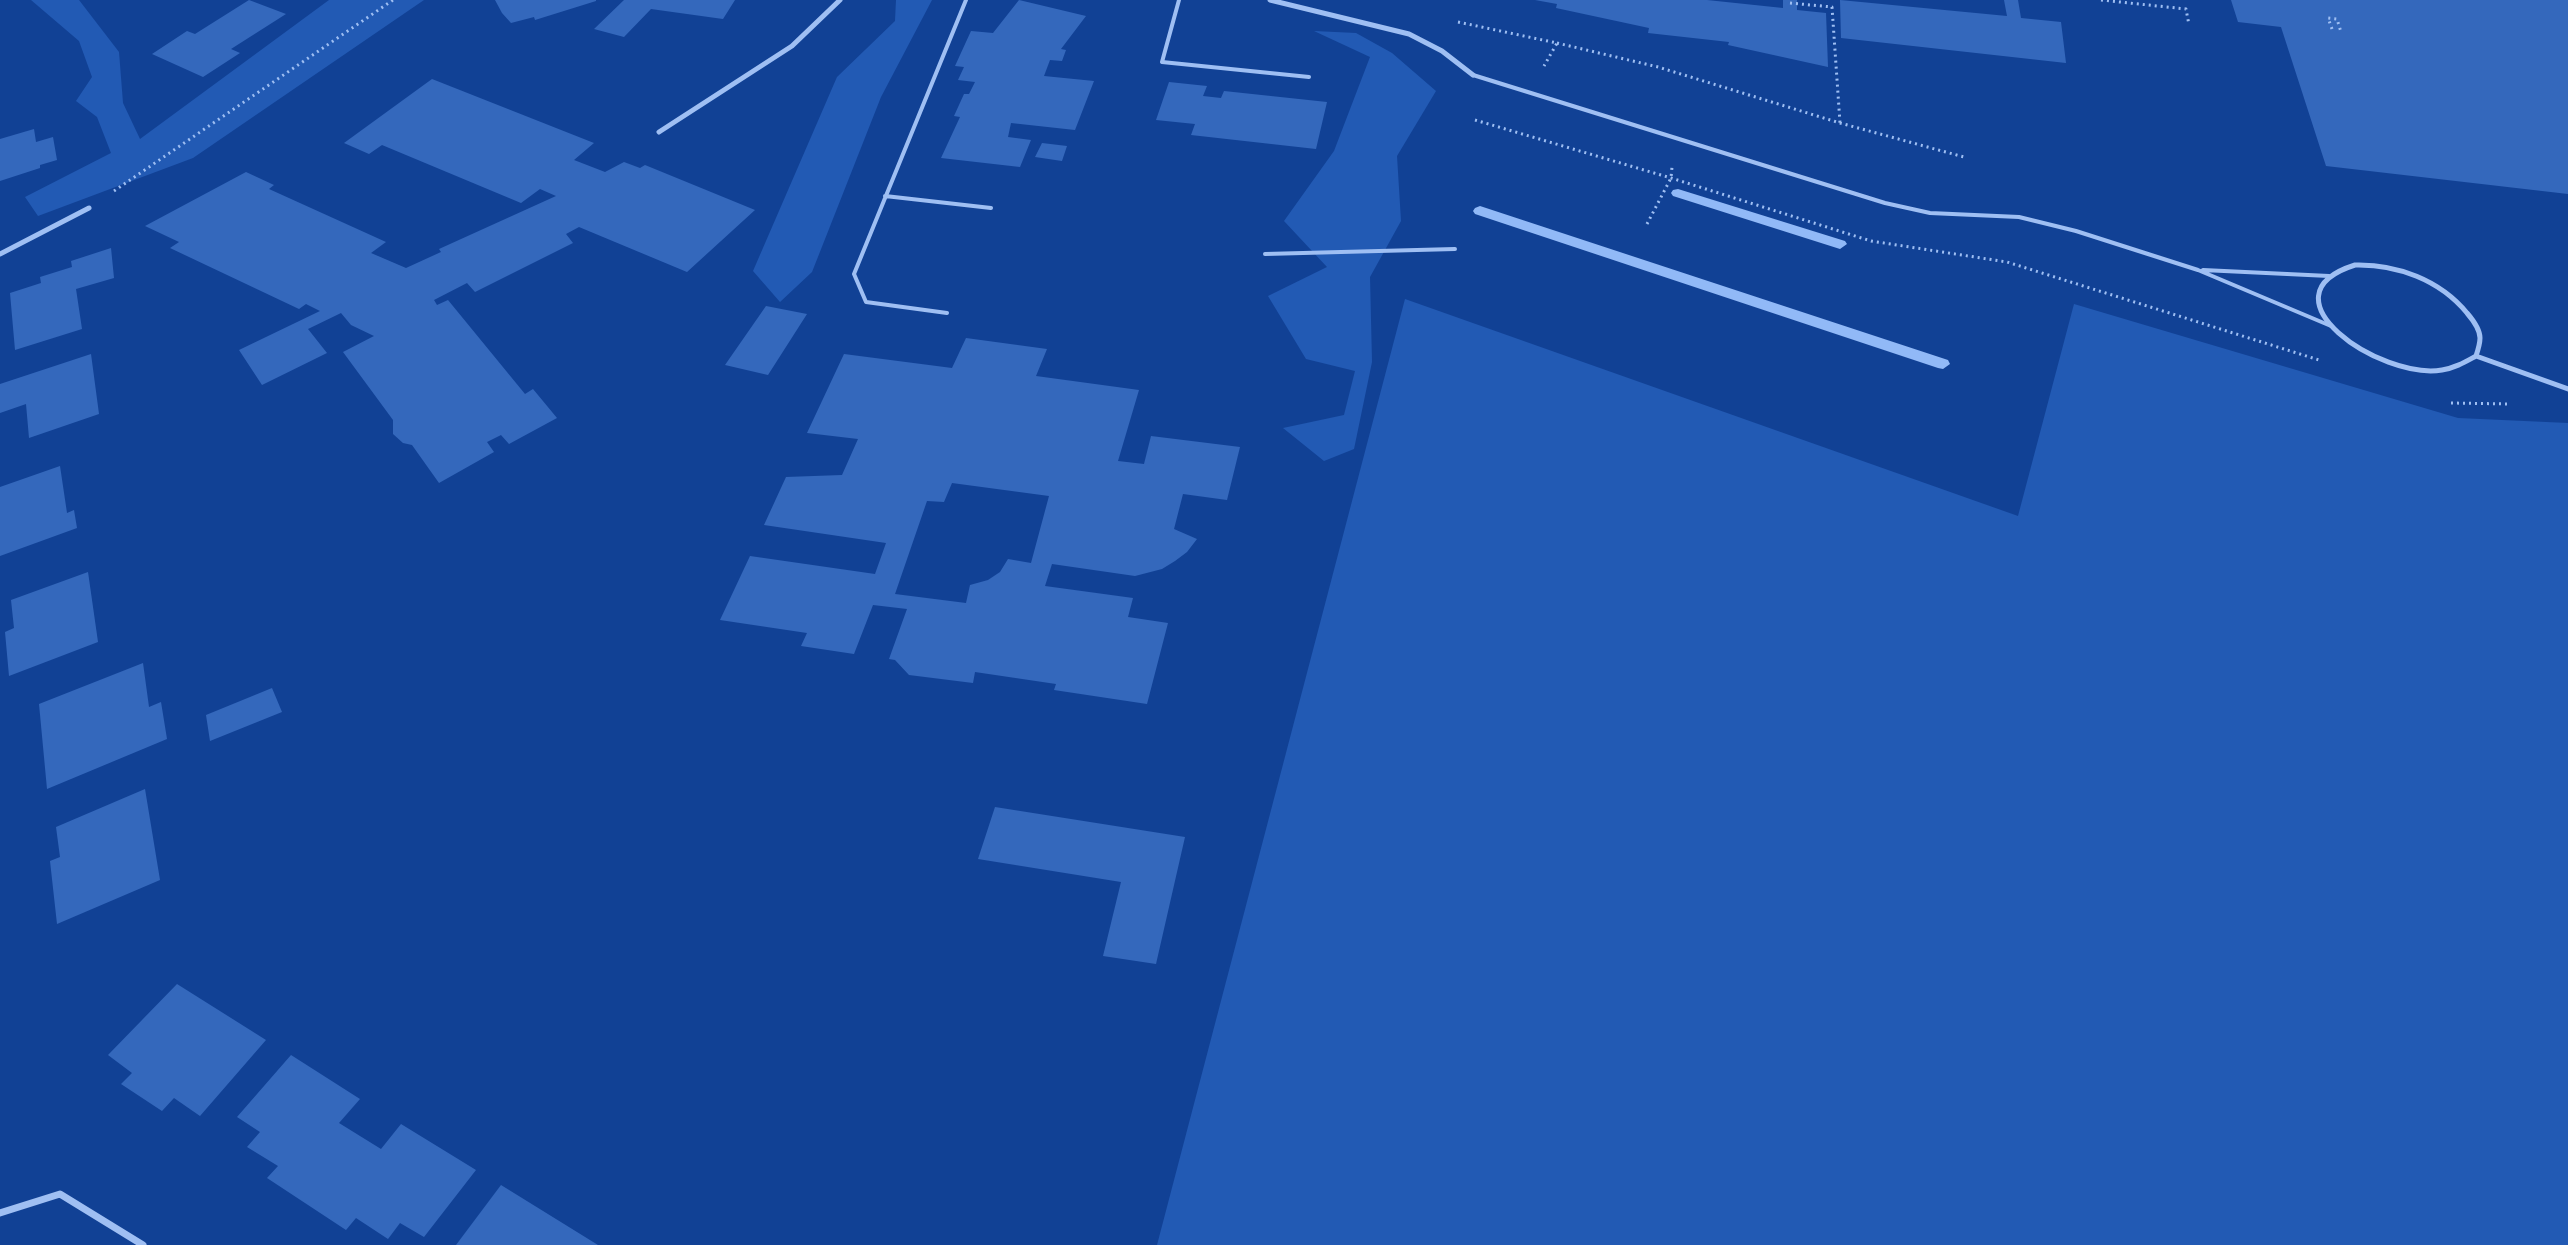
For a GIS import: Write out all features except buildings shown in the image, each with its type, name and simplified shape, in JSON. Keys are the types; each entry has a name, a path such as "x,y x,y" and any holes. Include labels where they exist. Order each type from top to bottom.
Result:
{"street":[{"path":"659,132 792,46 840,0"},
{"path":"1270,0 1409,34 1442,51 1473,75"},
{"path":"0,254 89,208"},
{"path":"2476,356 2480,338 2474,320 2452,295 2413,273 2363,265 2341,269 2329,276 2319,289 2320,308 2331,326 2350,344 2375,358 2403,368 2426,370 2450,369 2476,356 2568,388"},
{"path":"0,1213 60,1194 143,1245"}],"lane":[{"path":"947,313 866,302 854,274 966,0"},
{"path":"1179,0 1162,62 1309,77"},
{"path":"1473,75 1885,204 1930,213 2019,217 2076,231 2198,270 2331,326"},
{"path":"885,196 991,208"},
{"path":"1265,254 1455,249"},
{"path":"2198,270 2329,276"}],"path":[{"path":"89,208 393,0"},
{"path":"2101,0 2186,9 2188,25"},
{"path":"1790,3 1832,7 1840,123"},
{"path":"2332,29 2328,18 2337,19 2342,32"},
{"path":"1557,43 1658,67 1964,158"},
{"path":"1475,120 1671,178 1870,241 2007,262 2327,362"},
{"path":"2441,403 2509,404"}],"shaded area":[{"path":"31,0 79,0 119,52 123,103 140,139 329,0 424,0 193,158 38,216 25,197 111,153 97,117 76,101 92,77 79,41"},
{"path":"896,0 932,0 881,97 812,272 780,302 753,271 837,77 895,21"},
{"path":"1314,31 1356,33 1392,53 1436,91 1397,156 1401,221 1370,277 1372,362 1354,449 1324,461 1283,428 1344,415 1355,371 1306,359 1268,296 1327,267 1284,221 1334,151 1370,57"},
{"path":"1405,299 2018,516 2074,304 2458,418 2568,423 2568,1245 1157,1245"}],"waterway":[{"path":"1678,193 1840,244"},
{"path":"1480,211 1943,364"}]}
